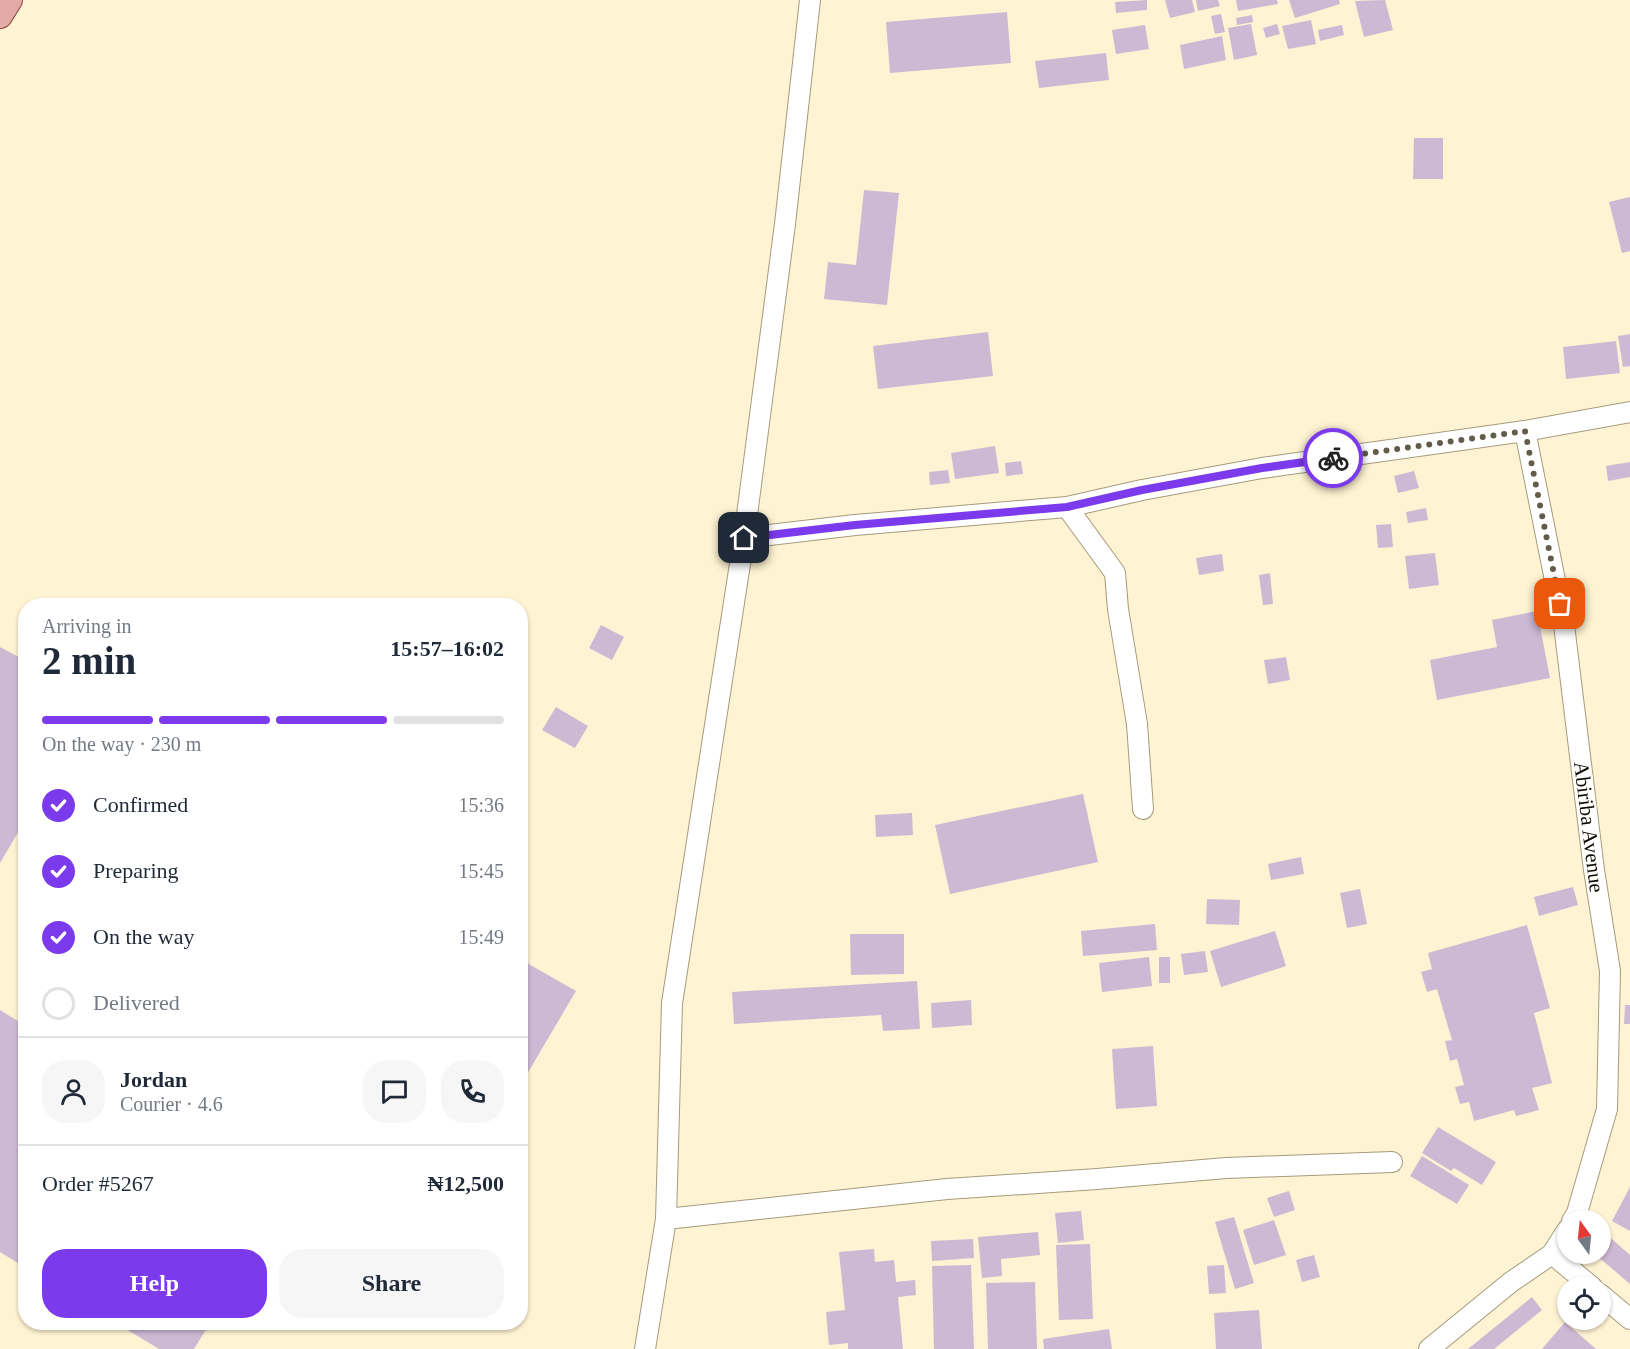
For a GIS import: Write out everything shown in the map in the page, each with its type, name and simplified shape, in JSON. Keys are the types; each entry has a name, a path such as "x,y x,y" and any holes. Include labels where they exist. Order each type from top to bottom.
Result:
{"main road":[{"path":"0,16 10,0"}],"street":[{"path":"645,1349 666,1219 672,1002 744,538 785,224 810,0"},
{"path":"744,538 855,525 1067,507 1142,490 1262,468 1525,431 1630,412"},
{"name":"Abiriba Avenue","path":"1525,431 1564,625 1594,870 1610,970 1607,1109 1578,1210"},
{"path":"1067,507 1115,573 1118,609 1137,724 1143,809"},
{"path":"666,1219 947,1189 1226,1168 1392,1162"},
{"path":"1429,1349 1511,1282 1552,1254 1557,1246"},
{"path":"1552,1254 1579,1276"},
{"path":"1611,1303 1630,1318"}],"building":[{"path":"1147,0 1147,10 1116,13 1115,2"},
{"path":"1165,0 1192,0 1195,12 1170,18"},
{"path":"1196,0 1218,0 1220,6 1198,11"},
{"path":"1236,0 1277,0 1278,4 1238,11"},
{"path":"1289,0 1339,0 1340,4 1295,18"},
{"path":"1385,0 1393,30 1364,37 1355,1"},
{"path":"1007,12 1011,63 890,73 886,22"},
{"path":"1221,14 1225,32 1215,34 1211,16"},
{"path":"1252,15 1253,22 1237,25 1236,18"},
{"path":"1311,20 1316,44 1288,49 1282,26"},
{"path":"1251,24 1257,55 1234,60 1228,28"},
{"path":"1277,24 1280,34 1266,38 1263,28"},
{"path":"1145,25 1149,49 1116,54 1112,30"},
{"path":"1342,25 1344,35 1320,41 1318,30"},
{"path":"1222,36 1226,60 1184,69 1180,45"},
{"path":"1106,53 1109,80 1039,88 1035,61"},
{"path":"1414,138 1443,138 1443,179 1413,179"},
{"path":"864,190 899,193 887,305 824,299 828,262 856,265"},
{"path":"1630,197 1630,251 1622,253 1609,202"},
{"path":"988,332 993,376 878,389 873,346"},
{"path":"1630,334 1630,366 1623,367 1618,336"},
{"path":"1616,341 1620,373 1566,379 1563,347"},
{"path":"995,446 999,473 955,479 951,453"},
{"path":"1021,461 1023,474 1006,476 1005,463"},
{"path":"1630,462 1630,477 1608,481 1606,466"},
{"path":"948,470 950,483 930,485 929,472"},
{"path":"1414,471 1419,488 1398,493 1394,476"},
{"path":"1426,508 1428,520 1408,523 1406,512"},
{"path":"1391,524 1393,547 1378,548 1376,525"},
{"path":"1435,553 1439,585 1409,589 1405,556"},
{"path":"1222,554 1224,571 1199,575 1196,558"},
{"path":"1270,573 1273,604 1263,605 1259,575"},
{"path":"1537,611 1550,678 1437,700 1430,660 1497,647 1492,620"},
{"path":"601,625 624,637 612,660 589,648"},
{"path":"0,647 18,657 18,833 0,863"},
{"path":"1286,657 1290,680 1268,684 1264,660"},
{"path":"556,707 588,726 575,748 542,730"},
{"path":"1083,794 1098,862 950,894 935,825"},
{"path":"912,813 913,835 876,837 875,815"},
{"path":"1301,857 1304,874 1271,880 1268,864"},
{"path":"1573,887 1578,905 1539,916 1534,897"},
{"path":"1360,889 1367,924 1347,928 1340,893"},
{"path":"1207,899 1240,900 1239,925 1206,924"},
{"path":"1155,924 1157,950 1083,956 1081,931"},
{"path":"1527,925 1550,1008 1534,1013 1552,1083 1532,1088 1539,1110 1516,1116 1514,1110 1474,1121 1469,1102 1460,1104 1455,1087 1464,1085 1457,1059 1450,1061 1445,1041 1452,1040 1437,989 1427,992 1421,972 1432,969 1428,953"},
{"path":"1275,931 1286,966 1221,987 1210,951"},
{"path":"850,934 904,934 904,974 851,975"},
{"path":"1205,951 1208,972 1184,975 1181,954"},
{"path":"1149,957 1152,986 1102,992 1099,963"},
{"path":"1159,957 1170,957 1170,983 1159,983"},
{"path":"528,964 576,991 528,1072"},
{"path":"917,981 920,1029 883,1031 881,1015 734,1024 732,992"},
{"path":"971,1000 972,1025 932,1028 931,1003"},
{"path":"1625,1005 1630,1005 1630,1024 1624,1024"},
{"path":"0,1010 18,1021 18,1263 0,1252"},
{"path":"1153,1046 1157,1106 1116,1109 1112,1049"},
{"path":"1438,1127 1496,1162 1482,1185 1454,1168 1451,1171 1422,1153"},
{"path":"1422,1156 1469,1185 1457,1204 1410,1176"},
{"path":"1630,1187 1630,1231 1612,1221"},
{"path":"1289,1191 1295,1210 1274,1217 1267,1198"},
{"path":"1081,1211 1084,1240 1058,1243 1055,1213"},
{"path":"1234,1217 1254,1283 1235,1289 1215,1222"},
{"path":"1274,1220 1286,1255 1254,1265 1243,1230"},
{"path":"1038,1232 1040,1255 1001,1259 1002,1276 982,1278 978,1237"},
{"path":"1611,1238 1630,1255 1630,1284 1607,1264 1611,1264"},
{"path":"973,1239 974,1258 932,1261 931,1241"},
{"path":"1090,1244 1093,1319 1059,1320 1056,1245"},
{"path":"874,1249 875,1262 894,1260 896,1282 915,1280 916,1295 898,1297 903,1349 848,1349 848,1343 829,1345 826,1312 845,1310 839,1252"},
{"path":"1314,1255 1320,1277 1302,1282 1296,1260"},
{"path":"971,1265 974,1349 934,1349 932,1266"},
{"path":"1224,1265 1226,1293 1209,1294 1207,1266"},
{"path":"1035,1282 1037,1349 988,1349 986,1283"},
{"path":"1532,1297 1542,1310 1494,1349 1468,1349"},
{"path":"1259,1310 1262,1349 1216,1349 1214,1313"},
{"path":"1109,1329 1112,1349 1044,1349 1043,1339"},
{"path":"128,1330 206,1330 194,1349 159,1349"},
{"path":"1558,1330 1574,1330 1596,1349 1542,1349"}],"way so far":[{"path":"1333,458 1525,431 1560,604"}],"route":[{"path":"744,538 855,525 1067,507 1142,490 1262,468 1333,458"}]}
